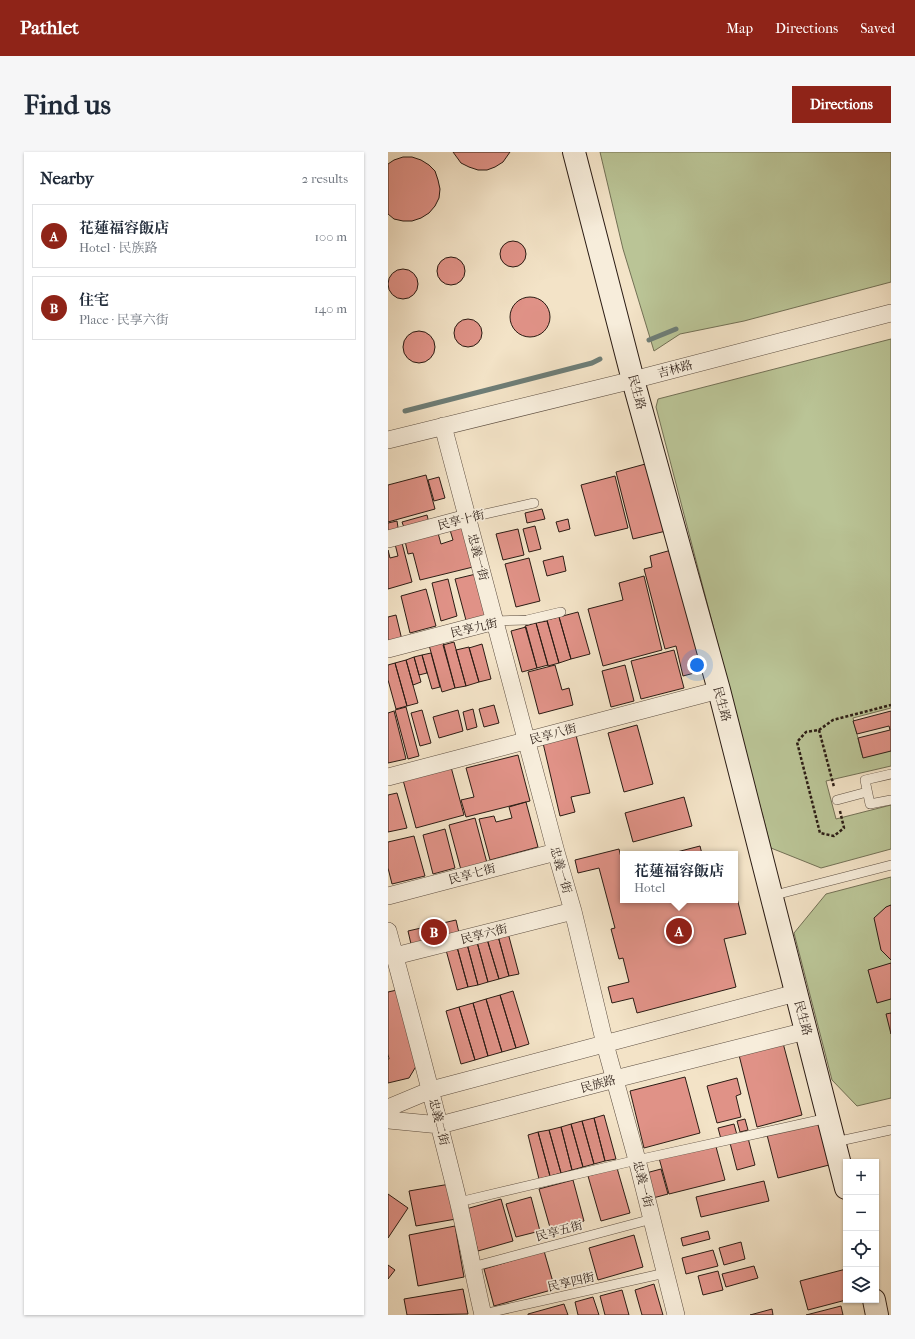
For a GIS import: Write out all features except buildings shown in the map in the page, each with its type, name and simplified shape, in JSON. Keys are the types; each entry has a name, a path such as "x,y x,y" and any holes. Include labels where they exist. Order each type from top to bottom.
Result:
{"main road":[{"name":"民生路","path":"574,152 633,380 719,690 843,1175"},
{"path":"875,1303 877,1315"}],"street":[{"name":"吉林路","path":"388,440 633,380 891,313"},
{"name":"忠義一街","path":"443,426 526,741 573,911 605,1044 637,1160 676,1315"},
{"name":"民享十街","path":"388,539 468,518"},
{"name":"民享九街","path":"388,649 495,621"},
{"name":"民享八街","path":"388,777 719,690"},
{"name":"民享七街","path":"388,896 556,852"},
{"name":"民享六街","path":"395,956 573,911"},
{"name":"忠義二街","path":"388,930 459,1202 482,1315"},
{"path":"388,1108 431,1090 796,993"},
{"name":"民族路","path":"388,1120 440,1126 615,1079 806,1031"}],"lane":[{"name":"民享十街","path":"468,518 534,503"},
{"name":"民享九街","path":"495,621 527,620 561,612"},
{"path":"891,774 865,780 870,804 891,800"},
{"path":"837,800 868,792"},
{"path":"771,896 891,865"},
{"path":"459,1202 828,1117"},
{"path":"835,1142 891,1130"},
{"name":"民享五街","path":"472,1267 652,1219"},
{"name":"民享四街","path":"482,1315 665,1273"}],"path":[{"path":"819,730 844,828 834,836 820,833 797,742 806,732 819,730 833,720 891,705"}],"green space":[{"path":"600,152 891,152 891,282 744,321 680,334 654,351 623,249"},
{"path":"891,339 891,708 853,718 862,755 891,748 891,766 826,781 836,819 891,805 891,849 821,868 771,848 656,407 658,399"},
{"path":"891,877 891,1098 857,1106 832,1080 794,933 826,894"}],"waterway":[{"path":"649,340 676,329"},
{"path":"405,411 592,363 600,359"}],"place":[{"name":"花蓮福容飯店","path":"679,931"},
{"name":"住宅","path":"434,932"}]}
